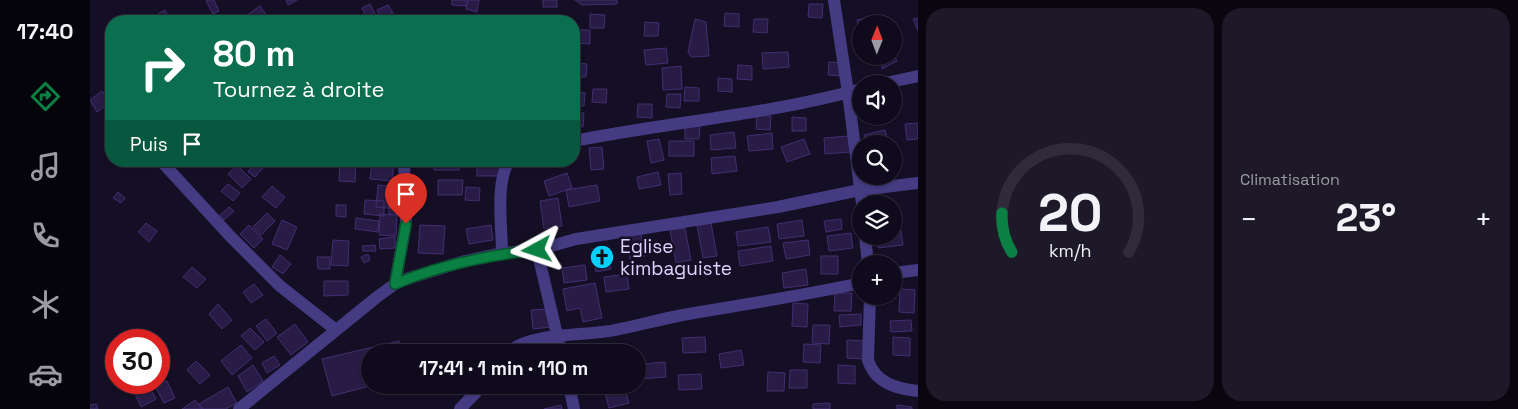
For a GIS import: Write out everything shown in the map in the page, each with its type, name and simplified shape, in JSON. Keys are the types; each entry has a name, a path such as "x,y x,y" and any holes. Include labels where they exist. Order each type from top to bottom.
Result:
{"street":[{"path":"834,0 861,195"},
{"path":"902,79 918,76"},
{"path":"580,141 623,132 743,115 852,92"},
{"path":"167,167 230,236 280,286 336,330"},
{"path":"395,284 406,224 404,167"},
{"path":"502,253 501,201 506,167"},
{"path":"239,409 395,284 465,261 502,253 537,250 576,239 778,207 860,190 918,183"},
{"path":"537,250 559,344"},
{"path":"902,272 918,270"},
{"path":"527,344 557,338 614,331 677,316 794,298 852,285"},
{"path":"870,305 868,360 870,367 882,380 895,388 918,391"},
{"path":"460,409 474,394"},
{"path":"571,394 574,409"}],"building":[{"path":"214,0 219,11 213,14 206,1"},
{"path":"286,0 297,0 288,5"},
{"path":"452,0 466,0 466,6 452,5"},
{"path":"468,0 479,0 477,12 466,9"},
{"path":"543,0 557,0 557,7 543,7"},
{"path":"575,0 617,0 617,4 582,5"},
{"path":"370,4 376,15 365,15 362,8"},
{"path":"809,4 823,4 822,18 808,17"},
{"path":"388,5 393,13 380,15 377,10"},
{"path":"260,6 266,15 247,15"},
{"path":"165,10 168,15 159,15"},
{"path":"725,13 739,14 739,27 724,26"},
{"path":"590,14 605,15 604,28 590,28"},
{"path":"918,18 918,31 913,19"},
{"path":"695,19 706,22 709,56 691,57 688,52"},
{"path":"754,19 768,19 767,33 753,32"},
{"path":"645,22 659,23 658,36 644,36"},
{"path":"580,30 590,30 590,44 580,43"},
{"path":"666,48 668,63 646,65 644,50"},
{"path":"788,52 789,67 763,69 762,53"},
{"path":"829,62 843,63 842,76 828,75"},
{"path":"580,63 587,64 586,77 580,77"},
{"path":"738,65 752,66 752,80 737,79"},
{"path":"681,66 682,89 663,90 662,68"},
{"path":"718,78 732,79 732,92 718,91"},
{"path":"685,87 699,88 699,101 684,101"},
{"path":"593,89 607,89 606,103 592,102"},
{"path":"102,91 105,96 105,106 97,112 90,100"},
{"path":"580,93 585,93 584,106 580,106"},
{"path":"667,94 681,94 680,108 666,107"},
{"path":"638,104 652,104 652,118 637,117"},
{"path":"580,113 584,113 583,127 580,127"},
{"path":"757,115 771,116 770,130 756,129"},
{"path":"792,117 806,118 806,131 792,131"},
{"path":"918,123 918,139 907,140 905,124"},
{"path":"685,125 700,126 699,139 685,139"},
{"path":"885,130 886,135 864,135"},
{"path":"734,132 736,148 711,150 710,135"},
{"path":"772,133 773,149 749,151 747,136"},
{"path":"848,136 850,152 825,154 824,138"},
{"path":"659,139 664,160 651,163 647,141"},
{"path":"804,139 810,154 787,162 781,147"},
{"path":"669,141 694,141 694,156 669,156"},
{"path":"602,147 604,169 591,170 589,148"},
{"path":"735,156 737,171 712,174 711,158"},
{"path":"235,167 239,167 251,179 242,188 228,174"},
{"path":"252,167 263,168 255,177 248,172"},
{"path":"340,167 356,167 355,182 339,181"},
{"path":"371,167 393,167 392,181 370,179"},
{"path":"434,167 459,167 459,170 434,170"},
{"path":"477,167 501,167 501,176 477,176"},
{"path":"658,172 661,185 639,189 637,177"},
{"path":"567,173 572,188 549,196 544,181"},
{"path":"681,173 682,194 670,195 668,174"},
{"path":"438,180 463,180 462,195 438,195"},
{"path":"228,184 240,193 233,201 221,191"},
{"path":"378,185 400,187 399,209 376,207"},
{"path":"597,185 600,201 569,207 566,190"},
{"path":"272,186 285,197 276,208 262,197"},
{"path":"466,187 480,188 479,201 465,200"},
{"path":"118,192 125,198 121,203 113,198"},
{"path":"558,198 562,226 544,229 540,201"},
{"path":"365,200 384,201 384,216 364,214"},
{"path":"336,205 346,205 346,217 336,216"},
{"path":"389,206 397,207 397,215 389,214"},
{"path":"229,207 234,211 224,220 220,215"},
{"path":"267,213 275,221 261,235 253,227"},
{"path":"380,214 397,215 396,236 379,235"},
{"path":"356,218 379,221 378,232 355,229"},
{"path":"841,219 842,229 826,232 824,221"},
{"path":"282,220 297,227 287,250 272,244"},
{"path":"802,220 804,236 779,239 777,224"},
{"path":"146,223 157,231 149,242 138,232"},
{"path":"711,223 717,256 703,258 697,226"},
{"path":"249,225 263,239 254,248 240,234"},
{"path":"420,225 445,226 443,254 418,253"},
{"path":"491,225 493,240 469,244 466,229"},
{"path":"768,227 771,242 738,246 736,232"},
{"path":"685,228 691,260 676,263 670,230"},
{"path":"851,233 853,248 829,251 827,236"},
{"path":"641,234 645,256 630,259 626,236"},
{"path":"395,237 395,248 380,249 379,239"},
{"path":"902,238 903,245 878,248 878,245 902,245"},
{"path":"333,240 349,241 348,266 331,265"},
{"path":"808,240 810,255 786,259 783,243"},
{"path":"375,245 376,251 363,251 362,246"},
{"path":"771,246 773,261 740,266 738,251"},
{"path":"607,247 611,269 596,272 592,249"},
{"path":"368,254 370,260 364,263 361,257"},
{"path":"280,255 291,264 283,274 272,267"},
{"path":"821,256 838,256 838,274 821,274"},
{"path":"317,257 330,257 330,269 318,269"},
{"path":"585,265 587,280 564,283 562,268"},
{"path":"192,267 206,279 197,288 183,277"},
{"path":"806,269 808,285 784,288 782,273"},
{"path":"627,274 629,289 606,292 604,277"},
{"path":"324,281 348,281 348,295 324,296"},
{"path":"595,283 602,318 583,322 580,308 567,311 563,289"},
{"path":"254,284 263,295 251,303 243,292"},
{"path":"902,289 915,290 914,313 899,312 899,305 902,305"},
{"path":"835,293 852,293 851,311 834,311"},
{"path":"793,303 808,304 807,327 792,326"},
{"path":"218,304 232,320 222,329 209,314"},
{"path":"550,309 552,327 533,329 531,310"},
{"path":"861,314 861,325 840,327 839,315"},
{"path":"266,319 277,333 267,341 256,326"},
{"path":"911,320 912,331 891,332 890,321"},
{"path":"295,324 308,342 291,355 277,337"},
{"path":"813,325 830,325 829,344 812,343"},
{"path":"250,328 264,342 255,350 241,336"},
{"path":"705,337 706,352 683,353 682,338"},
{"path":"893,337 910,338 910,356 893,355"},
{"path":"847,340 864,341 864,359 847,358"},
{"path":"399,341 400,344 386,344"},
{"path":"804,344 821,345 820,363 803,362"},
{"path":"241,345 252,358 232,375 221,361"},
{"path":"361,350 361,388 332,396 322,359"},
{"path":"741,350 744,365 721,368 719,354"},
{"path":"274,356 280,365 267,373 262,363"},
{"path":"196,361 210,375 200,384 187,370"},
{"path":"665,362 666,377 646,379 646,364"},
{"path":"253,365 263,381 247,392 238,376"},
{"path":"838,365 855,366 855,384 838,383"},
{"path":"790,370 807,370 807,388 789,388"},
{"path":"768,372 785,373 784,391 767,391"},
{"path":"701,374 702,389 679,390 678,375"},
{"path":"170,387 175,398 164,403 159,394 170,394"},
{"path":"228,387 237,403 226,409 203,409 199,404"},
{"path":"135,394 153,394 156,399 141,407"},
{"path":"605,394 626,394 629,403 609,408"},
{"path":"195,400 202,409 182,409"},
{"path":"830,403 830,409 813,409 813,404"},
{"path":"96,404 98,409 90,409 90,405"},
{"path":"561,405 562,409 544,409"},
{"path":"897,405 912,407 912,409 897,409"}],"place":[{"name":"Eglise kimbaguiste","path":"602,257"}],"route":[{"path":"406,224 395,284 465,261 502,253 537,250"}]}
